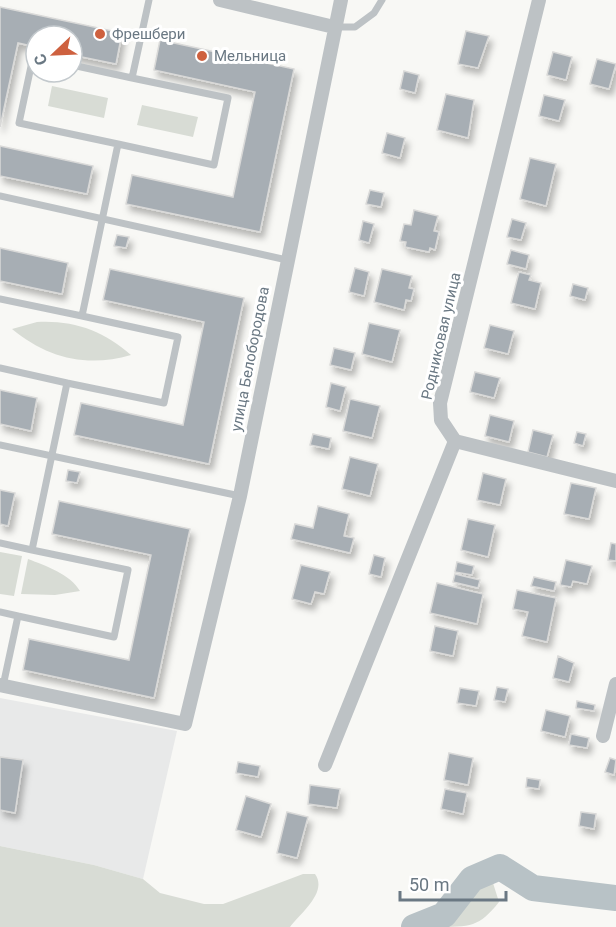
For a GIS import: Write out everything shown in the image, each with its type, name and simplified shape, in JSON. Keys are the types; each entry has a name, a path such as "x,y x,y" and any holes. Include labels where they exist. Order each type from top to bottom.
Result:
{"street":[{"path":"220,0 334,27"},
{"name":"улица Белобородова","path":"2,686 185,724 240,496 286,260 341,0"},
{"name":"Родниковая улица","path":"455,441 441,420 440,403 539,0"},
{"path":"325,765 455,441 616,481"},
{"path":"603,736 616,684"}],"lane":[{"path":"132,78 149,0"},
{"path":"334,27 355,27 374,13 382,0"},
{"path":"27,84 19,123 214,165 228,98 84,68"},
{"path":"82,316 118,144"},
{"path":"0,196 286,260"},
{"path":"0,299 178,337 164,403 0,368"},
{"path":"32,550 67,383"},
{"path":"0,445 240,496"},
{"path":"0,543 128,570 114,637 0,612"},
{"path":"2,686 18,616"}],"shaded area":[{"path":"52,86 108,98 104,118 48,106"},
{"path":"142,105 198,117 193,137 137,125"},
{"path":"37,322 64,323 88,329 110,339 131,355 99,360 68,358 39,347 12,329"},
{"path":"0,552 22,556 14,596 0,594"},
{"path":"28,559 64,575 80,591 55,595 21,594"},
{"path":"0,698 177,731 143,879 94,865 0,846"},
{"path":"0,846 94,865 143,879 160,893 204,904 223,904 303,874 315,874 318,888 312,902 290,927 0,927"},
{"path":"472,879 493,883 499,902 486,916 473,924 435,927 433,919 445,903"}],"building":[{"path":"0,7 80,24 24,24 24,44 18,43 0,127"},
{"path":"84,25 122,33 116,64 84,57"},
{"path":"466,31 489,36 478,68 458,64"},
{"path":"160,40 294,69 260,232 126,204 132,175 233,197 255,92 154,70"},
{"path":"553,52 572,57 566,80 547,75"},
{"path":"597,59 616,64 609,89 590,84"},
{"path":"404,71 419,75 415,93 400,89"},
{"path":"446,94 474,100 468,138 437,130"},
{"path":"544,95 565,100 559,121 539,116"},
{"path":"387,133 405,138 400,158 382,153"},
{"path":"0,146 93,166 87,194 0,176"},
{"path":"530,158 556,164 546,206 520,199"},
{"path":"370,190 384,193 381,207 366,204"},
{"path":"414,210 438,216 434,231 439,232 435,250 430,248 429,252 405,247 406,242 400,241 404,224 411,225"},
{"path":"512,219 526,223 521,240 507,237"},
{"path":"363,221 374,224 369,243 359,240"},
{"path":"117,235 129,237 126,248 114,246"},
{"path":"0,248 68,263 62,294 0,281"},
{"path":"511,250 529,255 526,269 507,264"},
{"path":"355,268 369,272 364,296 349,292"},
{"path":"110,269 244,298 209,464 74,435 81,403 183,425 204,322 103,300"},
{"path":"382,269 412,276 409,288 414,289 411,301 406,300 404,310 374,302"},
{"path":"519,272 531,275 529,280 541,283 535,309 511,303"},
{"path":"573,284 588,288 585,300 570,296"},
{"path":"369,323 400,330 392,362 362,354"},
{"path":"490,325 514,331 508,354 484,348"},
{"path":"334,348 355,353 351,370 330,365"},
{"path":"475,372 500,378 494,398 470,392"},
{"path":"331,383 346,387 340,411 326,407"},
{"path":"0,390 37,398 31,431 0,424"},
{"path":"350,399 380,406 372,438 343,431"},
{"path":"490,415 514,421 509,442 485,436"},
{"path":"533,430 553,435 547,457 528,452"},
{"path":"577,432 586,434 583,446 574,443"},
{"path":"313,434 331,438 329,449 310,445"},
{"path":"350,457 378,464 370,496 342,489"},
{"path":"68,470 80,472 77,483 66,481"},
{"path":"483,473 506,479 500,505 477,500"},
{"path":"571,483 596,488 589,519 564,514"},
{"path":"0,490 15,493 8,526 0,524"},
{"path":"59,501 190,529 154,698 23,670 29,639 129,660 151,555 52,534"},
{"path":"318,506 349,514 344,536 354,538 350,553 291,539 295,524 313,528"},
{"path":"468,519 495,525 488,557 461,550"},
{"path":"611,543 616,544 616,561 608,560"},
{"path":"374,555 385,558 381,577 369,574"},
{"path":"566,560 592,566 587,584 573,581 571,587 560,585"},
{"path":"457,562 474,566 472,575 455,572"},
{"path":"301,565 330,572 324,594 315,592 311,604 292,599"},
{"path":"455,574 480,580 478,588 453,582"},
{"path":"534,577 556,582 554,591 531,586"},
{"path":"437,583 483,594 477,624 430,613"},
{"path":"517,590 556,598 547,642 522,636 528,612 513,609"},
{"path":"435,626 458,631 453,656 430,651"},
{"path":"558,656 574,663 569,682 553,678"},
{"path":"497,687 508,689 505,702 494,700"},
{"path":"460,688 479,691 476,706 457,703"},
{"path":"577,701 595,705 594,711 576,708"},
{"path":"546,710 570,716 565,737 541,731"},
{"path":"571,734 589,738 587,748 569,745"},
{"path":"449,753 473,758 468,785 444,780"},
{"path":"0,757 23,760 15,813 0,810"},
{"path":"610,758 616,760 614,775 605,772"},
{"path":"238,762 260,766 258,777 236,773"},
{"path":"527,778 540,780 539,789 526,787"},
{"path":"310,785 340,789 337,808 308,804"},
{"path":"445,789 467,793 463,814 441,809"},
{"path":"246,796 271,804 261,837 236,830"},
{"path":"287,812 308,817 297,858 277,853"},
{"path":"581,812 596,814 594,829 579,826"}],"waterway":[{"path":"414,927 444,915 472,879 500,867 533,888 616,898"}],"place":[{"name":"Фрешбери","path":"100,34"},
{"name":"Мельница","path":"202,56"}]}
